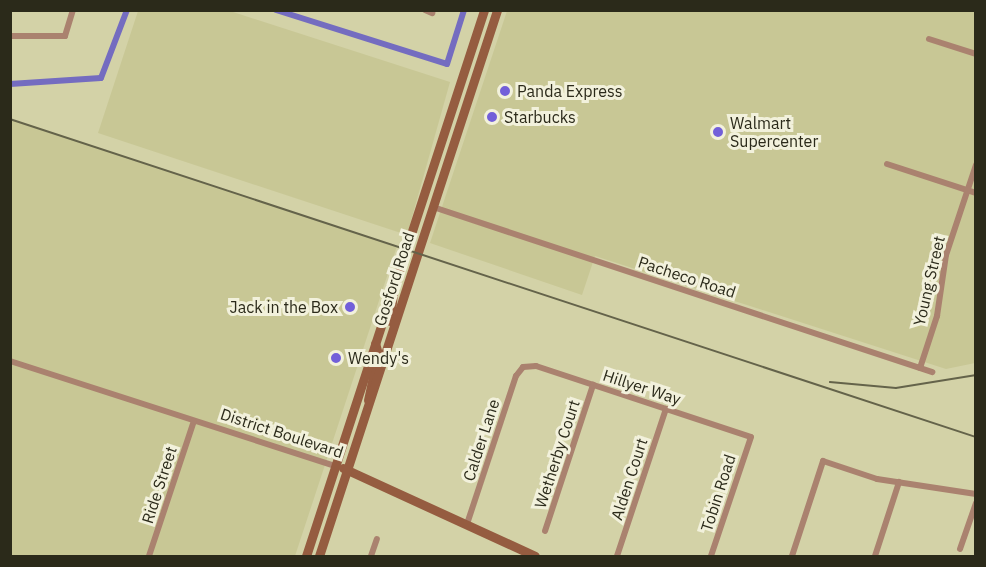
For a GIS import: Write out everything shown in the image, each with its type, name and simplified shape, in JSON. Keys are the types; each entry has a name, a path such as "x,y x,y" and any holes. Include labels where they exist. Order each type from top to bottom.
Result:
{"main road":[{"name":"Gosford Road","path":"306,556 484,10"},
{"name":"Gosford Road","path":"319,556 497,10"},
{"path":"433,207 438,152"},
{"path":"420,249 422,200"},
{"path":"388,345 384,339 396,302 393,288"},
{"path":"369,405 367,388 378,354 375,343"},
{"name":"District Boulevard","path":"335,466 535,556"}],"street":[{"path":"10,36 65,36 74,10"},
{"path":"929,39 975,54"},
{"path":"887,164 975,193"},
{"name":"Young Street","path":"920,368 975,165"},
{"name":"Pacheco Road","path":"433,207 932,372"},
{"name":"District Boulevard","path":"10,361 335,466"},
{"name":"Hillyer Way","path":"523,367 593,385 751,437"},
{"name":"Calder Lane","path":"467,524 523,367"},
{"name":"Wetherby Court","path":"545,531 593,385"},
{"name":"Alden Court","path":"617,556 666,409"},
{"name":"Ride Street","path":"149,556 194,421"},
{"name":"Tobin Road","path":"711,556 751,437"},
{"path":"792,556 823,461 899,482 975,494"},
{"path":"875,556 899,482"},
{"path":"960,549 975,503"},
{"path":"371,556 376,539"}],"shaded area":[{"path":"138,11 230,11 450,82 407,235 98,133"},
{"path":"507,11 975,11 975,363 946,369 595,256 582,295 430,243"},
{"path":"11,119 397,246 295,556 11,556"}],"waterway":[{"path":"10,84 101,78 127,10"},
{"path":"276,10 447,64 464,10"}],"railway":[{"path":"10,119 976,437"},
{"path":"830,382 896,388 976,375"}],"place":[{"name":"Panda Express","path":"505,91"},
{"name":"Starbucks","path":"492,117"},
{"name":"Walmart Supercenter","path":"718,132"},
{"name":"Jack in the Box","path":"350,307"},
{"name":"Wendy's","path":"336,358"}]}
